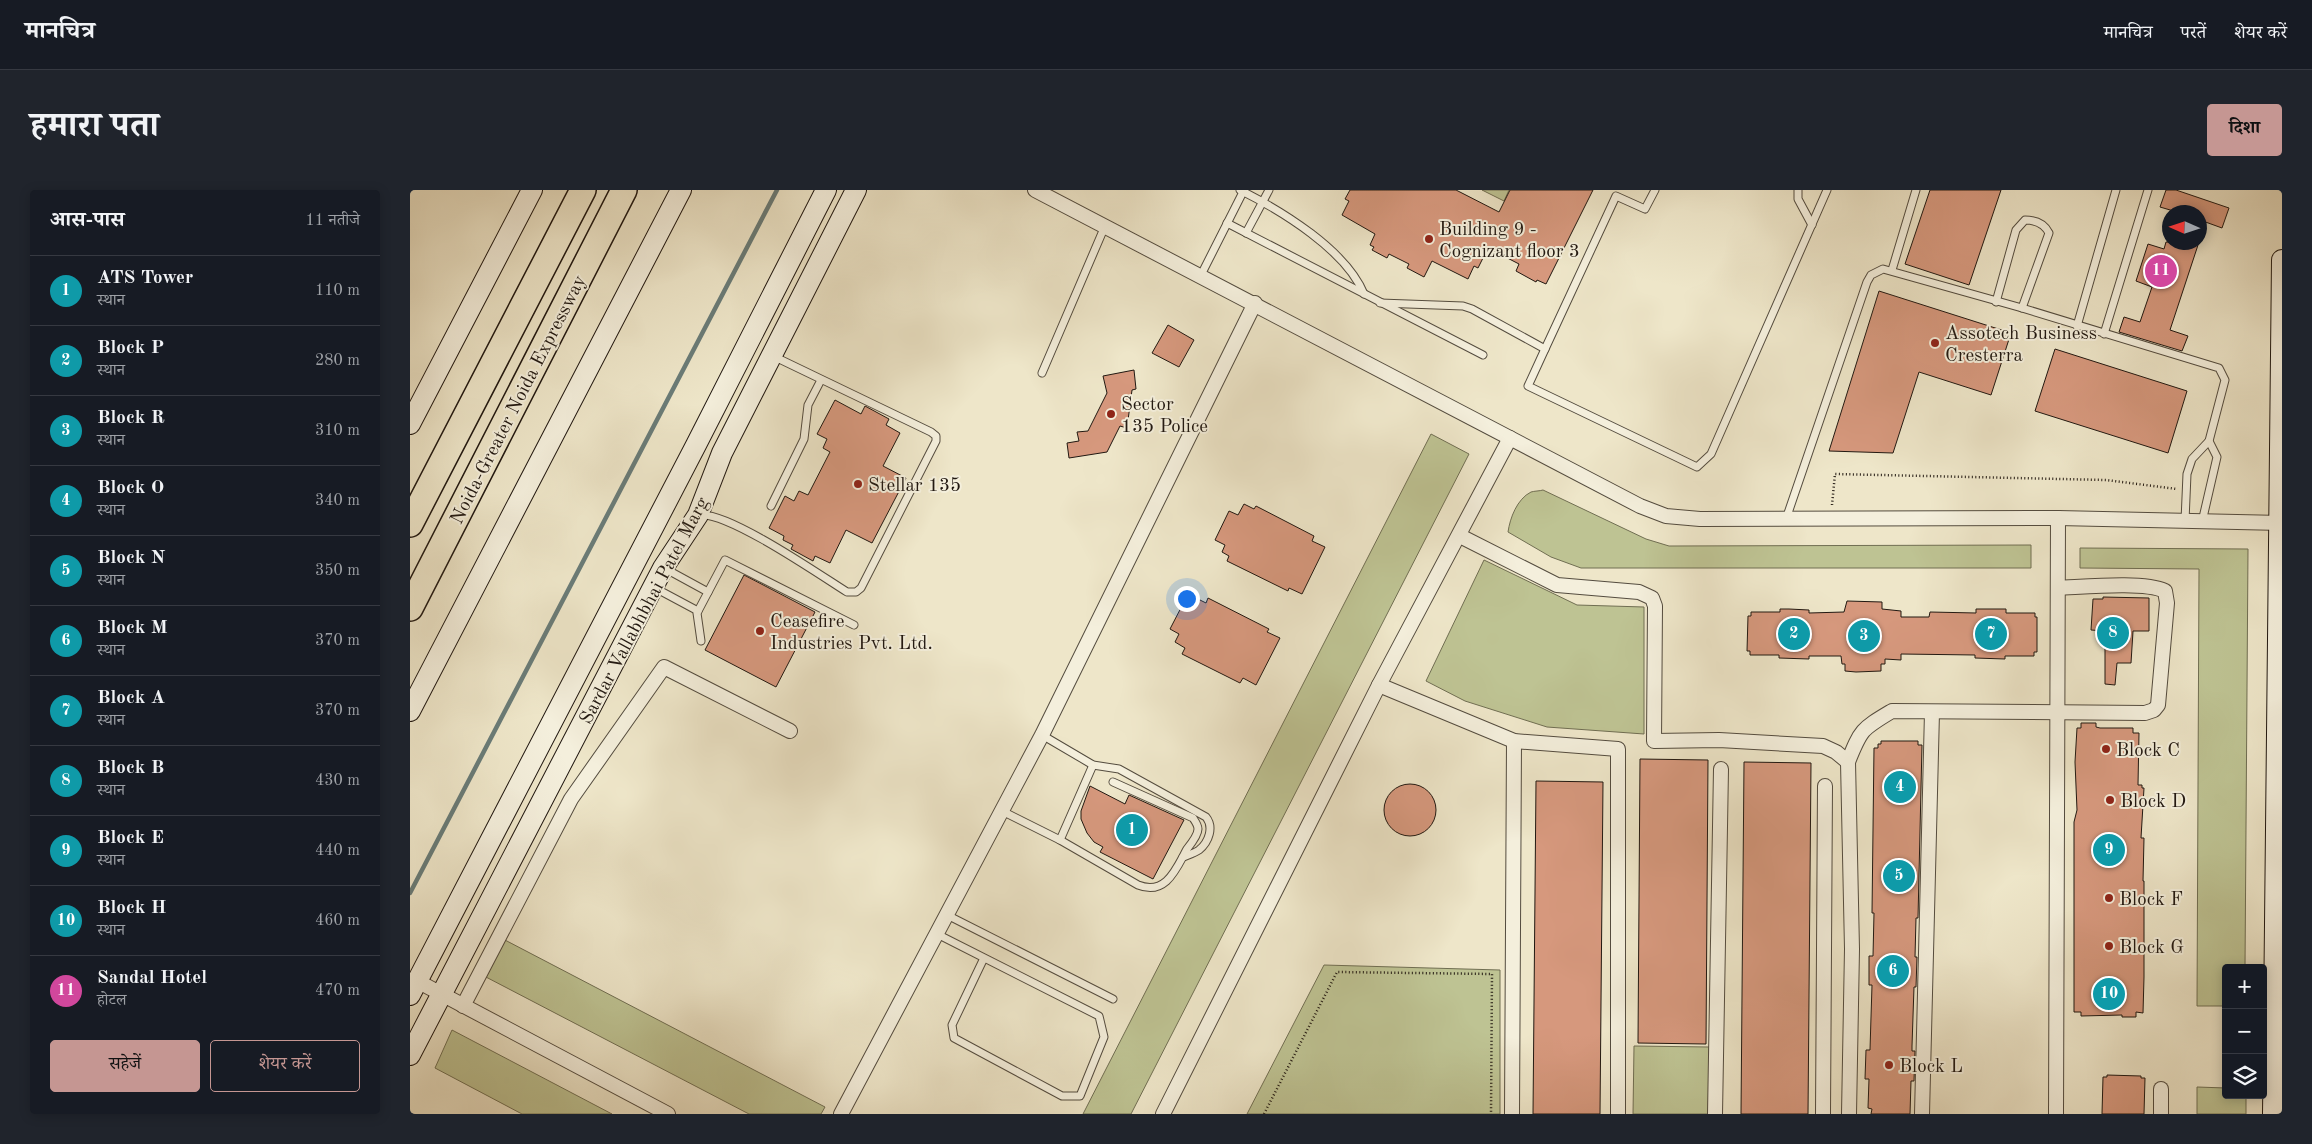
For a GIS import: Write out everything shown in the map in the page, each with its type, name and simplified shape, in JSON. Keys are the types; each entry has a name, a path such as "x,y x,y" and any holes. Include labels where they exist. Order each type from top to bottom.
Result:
{"highway":[{"name":"Noida-Greater Noida Expressway","path":"410,524 583,190"},
{"name":"Noida-Greater Noida Expressway","path":"410,608 624,190"}],"street":[{"path":"410,424 532,190"},
{"path":"410,711 681,190"},
{"name":"Sardar Vallabhbhai Patel Marg","path":"414,988 826,190"},
{"name":"Sardar Vallabhbhai Patel Marg","path":"410,1055 652,587 698,515 722,453 856,190"},
{"path":"1036,190 1640,506 1666,516 1700,519 2058,518 2280,523"},
{"path":"2273,1114 2282,260"},
{"path":"841,1114 1042,735 1255,303"},
{"path":"1163,1114 1379,685 1460,536 1510,438"},
{"path":"2056,1114 2058,518"},
{"path":"1460,536 1557,585 1639,592 1652,598 1656,606 1654,741 1719,740 1822,746 1836,752 1848,762"},
{"path":"1849,1114 1852,949 1848,762 1858,735 1867,726 1892,711 2145,713 2154,710 2158,705 2167,603 2165,592 2158,588 2058,588"},
{"path":"463,1006 571,799 664,667 790,732"},
{"path":"1379,685 1514,741 1618,749 1618,1114"},
{"path":"1922,1114 1932,712"},
{"path":"1512,1114 1514,741"},
{"path":"1715,1114 1721,769"},
{"path":"1823,1114 1825,786"},
{"path":"414,988 442,994 668,1114"},
{"path":"2161,1114 2162,1089"}],"lane":[{"path":"1200,275 1243,190 1263,201 1331,249 1358,278 1364,294"},
{"path":"1246,233 1269,190"},
{"path":"1656,190 1646,209 1616,196 1528,386 1697,467 1711,454 1827,190"},
{"path":"1798,190 1798,199 1812,225"},
{"path":"1892,270 1916,190"},
{"path":"2077,326 2116,190"},
{"path":"2104,334 2148,190"},
{"path":"1996,302 2016,230 2025,220 2033,220 2046,227 2049,233 2022,308"},
{"path":"1227,223 1483,356"},
{"path":"1042,373 1105,226"},
{"path":"1786,519 1867,282 1871,275 1877,271 1892,270 2219,368 2225,380 2209,441 2192,459 2187,474 2185,521"},
{"path":"1380,303 1463,306 1472,308 1545,349"},
{"path":"698,515 713,515 773,545 848,592 856,592 861,588 936,441 936,436 931,432 772,356"},
{"path":"771,506 804,439 808,405 821,380"},
{"path":"2202,522 2217,456 2209,441"},
{"path":"701,641 698,610 725,560 854,625"},
{"path":"663,568 708,592"},
{"path":"652,587 698,610"},
{"path":"1042,735 1093,765 1119,769 1206,817 1211,823 1211,831 1199,850 1183,857"},
{"path":"1060,840 1093,765"},
{"path":"1002,811 1060,840 1146,888 1155,888 1174,875 1198,829 1192,818 1113,782"},
{"path":"947,916 1112,999"},
{"path":"937,934 1099,1016 1104,1037 1080,1096 1062,1096 954,1038 952,1025 984,958"}],"path":[{"path":"1831,518 1835,474 2106,480 2186,491"},
{"path":"1264,1114 1337,972 1492,974 1491,1114"}],"green space":[{"path":"1482,190 1509,190 1504,201"},
{"path":"1431,434 1469,454 1131,1114 1083,1114"},
{"path":"1543,490 1646,539 1669,546 2031,545 2031,568 1581,568 1551,557 1508,532 1512,515 1522,499 1531,492"},
{"path":"2080,548 2248,549 2245,964 2222,964 2222,1006 2197,1006 2199,569 2080,568"},
{"path":"1484,560 1577,605 1644,607 1644,734 1547,727 1465,701 1426,681"},
{"path":"503,939 825,1107 821,1114 749,1114 484,976"},
{"path":"1324,965 1500,970 1500,1114 1247,1114"},
{"path":"452,1030 612,1114 522,1114 435,1068"},
{"path":"1634,1046 1709,1047 1709,1114 1633,1114"},
{"path":"2197,1087 2222,1088 2222,1099 2246,1099 2246,1114 2197,1114"}],"building":[{"name":"Building 9 - Cognizant floor 3","path":"1350,190 1456,190 1499,212 1510,190 1593,190 1546,284 1537,280 1536,282 1516,271 1519,264 1488,248 1478,268 1474,266 1468,279 1432,261 1424,277 1407,268 1409,264 1389,254 1387,258 1372,250 1374,247 1370,245 1375,234 1342,215 1349,201 1345,199"},
{"path":"1930,190 2001,190 1969,285 1905,264"},
{"path":"2166,190 2176,190 2229,208 2222,228 2207,223 2207,205 2162,205 2162,208 2160,207"},
{"path":"2148,244 2162,250 2196,250 2170,330 2188,336 2182,351 2119,332 2124,317 2140,322 2152,287 2136,281"},
{"name":"Assotech Business Cresterra","path":"1879,291 2011,333 1991,395 1919,372 1893,453 1829,451"},
{"path":"1168,325 1194,340 1179,367 1152,353"},
{"path":"2055,349 2187,391 2168,453 2035,411"},
{"name":"Sector 135 Police","path":"1134,370 1136,389 1132,390 1127,428 1120,426 1107,452 1069,458 1067,443 1079,441 1077,432 1088,431 1107,393 1103,376"},
{"name":"Stellar 135","path":"835,400 861,414 865,406 889,419 886,425 900,433 883,466 906,478 872,543 846,530 830,563 815,556 813,561 791,549 793,545 783,540 784,536 769,528 785,496 794,501 799,491 808,495 830,452 823,448 827,439 817,434"},
{"path":"1244,504 1254,509 1256,506 1314,536 1312,541 1325,547 1302,594 1289,588 1288,591 1227,561 1229,556 1222,552 1225,545 1215,540 1229,511 1238,515"},
{"name":"Ceasefire Industries Pvt. Ltd.","path":"744,575 815,612 776,687 705,650"},
{"path":"2103,597 2149,598 2149,631 2133,631 2131,663 2117,663 2115,685 2105,684 2105,631 2091,630 2093,599 2103,599"},
{"path":"1208,598 1269,629 1267,632 1280,638 1256,685 1243,678 1240,683 1182,654 1185,648 1175,642 1179,634 1170,629 1185,600 1195,605 1198,599 1206,603"},
{"path":"1847,601 1882,602 1882,609 1901,611 1901,617 1929,617 1930,612 1976,613 1976,609 2006,609 2006,613 2035,613 2035,617 2037,617 2037,652 2034,652 2034,656 2005,656 2005,659 1975,658 1975,655 1901,654 1901,660 1885,659 1885,664 1881,664 1881,671 1856,672 1845,671 1845,664 1842,664 1841,656 1809,656 1809,659 1779,658 1779,655 1750,655 1750,651 1747,651 1748,616 1751,616 1751,612 1780,612 1780,609 1789,609 1809,610 1809,613 1844,612"},
{"path":"2081,723 2096,723 2096,727 2100,728 2133,728 2133,733 2139,733 2138,785 2142,785 2142,788 2144,788 2141,838 2144,838 2144,977 2143,1013 2136,1012 2136,1017 2122,1017 2122,1015 2081,1016 2081,1012 2074,1012 2074,822 2077,810 2075,762 2077,728 2081,728"},
{"path":"1881,741 1918,741 1918,745 1922,745 1918,918 1916,918 1915,957 1917,957 1912,1046 1912,1051 1915,1051 1914,1081 1911,1081 1910,1114 1871,1114 1872,1109 1868,1108 1869,1079 1865,1079 1866,1050 1870,1050 1872,985 1869,985 1869,956 1873,956 1874,748 1878,748 1878,744 1881,744"},
{"path":"1640,759 1708,760 1706,1044 1638,1043"},
{"path":"1744,762 1811,763 1808,1114 1741,1114"},
{"path":"1536,781 1603,782 1600,1114 1533,1114"},
{"path":"1405,784 1415,784 1429,791 1436,805 1436,815 1429,829 1415,836 1405,836 1395,832 1388,825 1384,815 1384,805 1388,795 1395,788"},
{"path":"1090,786 1125,804 1129,795 1184,820 1153,879 1100,852 1103,847 1094,842 1087,833 1081,819 1081,811"},
{"path":"2107,1075 2141,1076 2141,1078 2145,1078 2144,1114 2102,1114 2103,1077 2107,1077"}],"waterway":[{"path":"410,893 777,190"}],"place":[{"name":"Building 9 - Cognizant floor 3","path":"1429,239"},
{"name":"Sandal Hotel","path":"2161,271"},
{"name":"Assotech Business Cresterra","path":"1935,343"},
{"name":"Sector 135 Police","path":"1111,414"},
{"name":"Stellar 135","path":"858,484"},
{"name":"Ceasefire Industries Pvt. Ltd.","path":"760,631"},
{"name":"Block B","path":"2113,633"},
{"name":"Block P","path":"1794,634"},
{"name":"Block A","path":"1991,634"},
{"name":"Block R","path":"1864,636"},
{"name":"Block C","path":"2106,749"},
{"name":"Block O","path":"1900,787"},
{"name":"Block D","path":"2110,800"},
{"name":"ATS Tower","path":"1132,830"},
{"name":"Block E","path":"2109,850"},
{"name":"Block N","path":"1899,876"},
{"name":"Block F","path":"2109,898"},
{"name":"Block G","path":"2109,946"},
{"name":"Block M","path":"1893,971"},
{"name":"Block H","path":"2109,994"},
{"name":"Block L","path":"1889,1065"}]}
